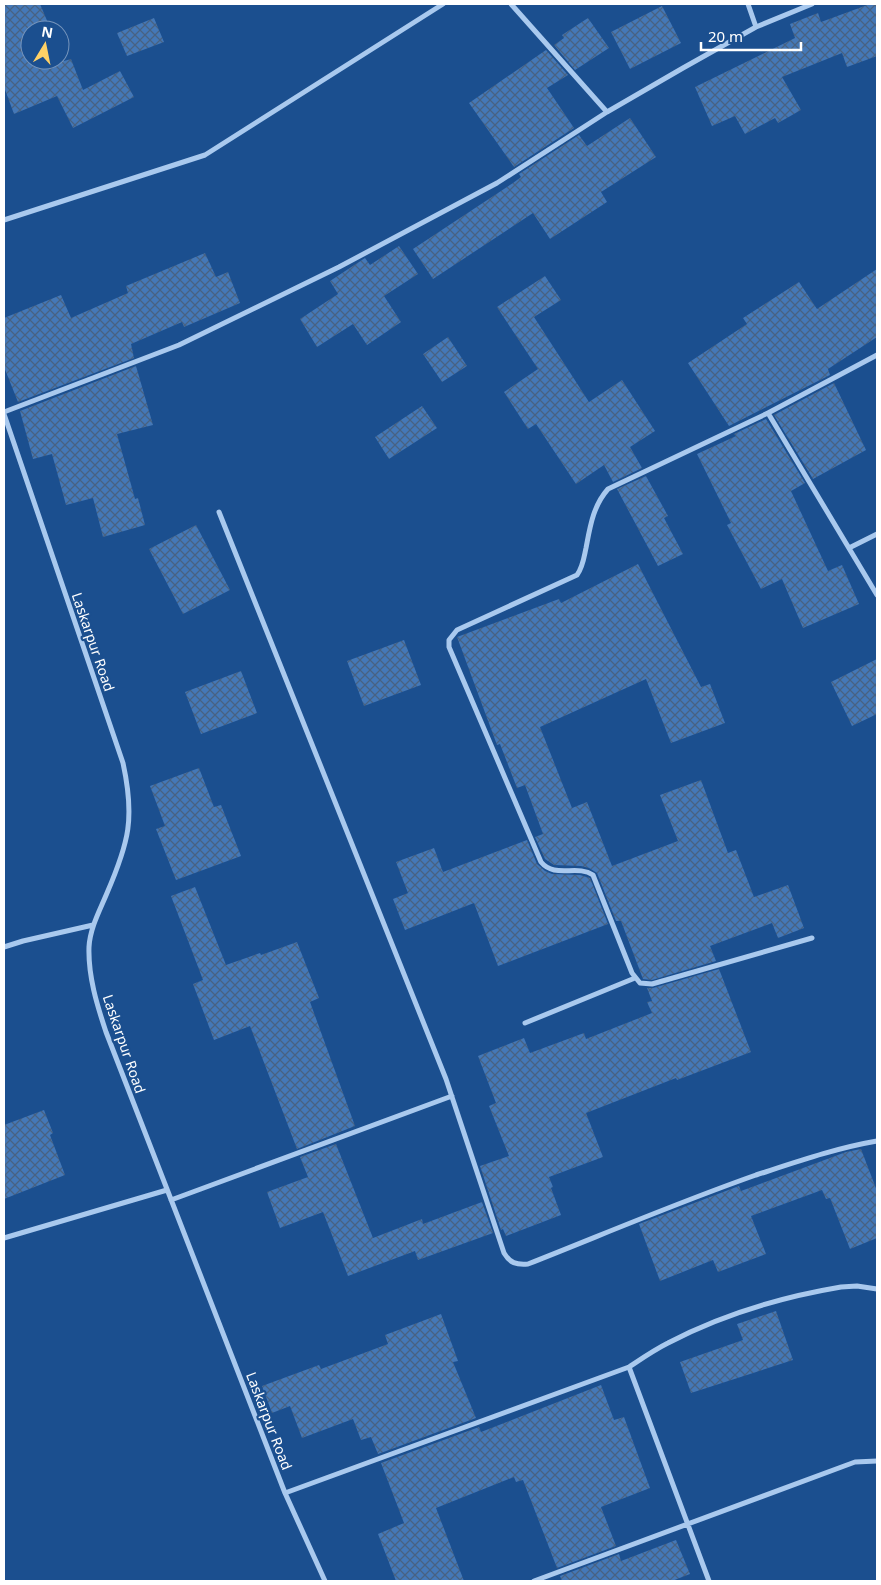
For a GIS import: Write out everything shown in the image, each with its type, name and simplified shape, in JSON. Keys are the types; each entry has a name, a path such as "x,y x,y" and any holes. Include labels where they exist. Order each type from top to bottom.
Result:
{"street":[{"path":"4,220 205,155 443,4"},
{"path":"511,4 607,112"},
{"path":"748,4 756,27"},
{"path":"4,413 179,345 339,267 498,183 607,112 756,27 812,4"},
{"path":"812,938 652,984 640,983 635,978 593,876 586,872 550,870 541,862 449,647 449,640 457,630 577,575 583,562 595,508 608,489 768,413 877,354"},
{"name":"Laskarpur Road","path":"4,413 123,763 128,785 130,806 128,837 121,860 93,925 89,946 92,982 98,1008 285,1493 326,1581"},
{"path":"768,413 877,595"},
{"path":"220,512 452,1096 504,1252 510,1261 519,1265 528,1264 753,1176 851,1145 877,1141"},
{"path":"849,548 877,534"},
{"path":"4,947 93,925"},
{"path":"525,1024 635,978"},
{"path":"171,1200 452,1096"},
{"path":"4,1238 167,1190"},
{"path":"285,1493 629,1367 666,1344 701,1327 744,1311 841,1287 857,1286 877,1289"},
{"path":"629,1367 709,1581"},
{"path":"534,1581 855,1462 877,1461"}],"building":[{"path":"4,4 40,4 47,20 20,20 20,70 70,70 71,59 83,90 120,71 134,97 73,128 57,96 14,114 4,87"},
{"path":"870,4 877,4 877,56 847,67 842,53 782,77 801,110 778,123 775,118 745,134 735,116 712,126 695,87 795,38 790,24 818,13 821,22"},
{"path":"662,6 681,43 630,69 611,32"},
{"path":"154,18 164,42 127,56 117,33"},
{"path":"588,18 609,48 575,70 554,45 564,38 562,35"},
{"path":"546,50 568,75 547,88 574,128 514,167 469,103"},
{"path":"630,118 656,157 601,192 607,202 550,239 533,213 433,279 413,249 513,183 521,177 519,174 579,135 587,146"},
{"path":"399,246 418,274 384,296 401,322 367,345 353,324 317,347 300,319 338,294 330,281 365,258 370,265"},
{"path":"205,253 216,277 228,272 240,303 184,327 182,322 131,344 134,358 18,402 4,367 4,318 61,295 71,318 128,293 126,286"},
{"path":"877,269 877,337 828,369 830,375 729,426 688,363 747,324 743,318 799,282 817,309"},
{"path":"545,276 561,300 534,317 589,402 622,380 655,431 630,447 642,468 613,482 604,465 576,484 536,424 528,429 504,392 538,369 497,307"},
{"path":"448,337 467,366 442,382 423,354"},
{"path":"136,366 153,425 117,434 135,499 138,498 145,525 103,537 93,498 66,505 52,454 33,459 20,411"},
{"path":"834,383 866,450 813,479 774,415"},
{"path":"422,406 437,428 389,459 375,437"},
{"path":"766,419 805,483 791,491 828,571 842,565 859,604 803,628 782,579 761,589 727,525 731,523 697,454 736,436 734,434"},
{"path":"646,476 668,516 664,518 683,554 658,566 617,489"},
{"path":"196,525 230,590 183,614 149,549"},
{"path":"638,564 701,687 710,684 725,723 671,743 646,679 540,727 572,808 587,802 612,866 678,841 660,795 701,780 728,853 736,850 754,897 788,885 804,928 778,938 772,923 710,946 716,961 652,980 643,979 621,921 616,921 597,873 581,866 554,865 545,859 535,837 543,834 525,785 517,788 500,744 497,745 457,637 559,599 561,603"},
{"path":"404,640 421,685 364,706 347,661"},
{"path":"877,659 877,714 852,726 831,682"},
{"path":"241,671 257,713 201,734 185,692"},
{"path":"199,768 214,807 221,805 241,856 176,880 156,829 165,826 150,786"},
{"path":"527,840 537,864 545,871 552,874 580,875 590,878 608,924 498,966 474,903 405,930 393,899 408,893 396,862 434,848 443,872"},
{"path":"195,887 226,965 297,942 319,998 310,1002 355,1126 297,1149 250,1026 214,1040 193,984 203,980 171,896"},
{"path":"719,969 751,1052 677,1080 676,1078 586,1113 603,1157 549,1177 561,1215 506,1236 503,1229 501,1230 480,1166 509,1156 489,1106 496,1103 478,1056 524,1038 530,1053 584,1033 586,1039 652,1013 647,1002 652,1001 647,988 653,988"},
{"path":"44,1110 53,1133 50,1135 65,1175 4,1199 4,1125"},
{"path":"336,1144 373,1238 422,1219 423,1224 482,1202 493,1233 418,1260 415,1251 348,1276 323,1212 280,1228 267,1192 308,1177 300,1157"},
{"path":"861,1149 877,1191 877,1238 850,1249 830,1198 826,1199 822,1190 751,1216 766,1254 718,1272 713,1260 660,1281 639,1224 739,1186 741,1191 846,1152"},
{"path":"776,1311 793,1360 691,1393 680,1362 743,1340 737,1324"},
{"path":"441,1314 458,1361 453,1362 476,1418 378,1454 371,1437 361,1440 353,1419 302,1438 290,1406 272,1413 262,1386 319,1365 321,1369 388,1344 385,1335"},
{"path":"601,1385 614,1420 624,1417 650,1488 601,1507 616,1546 557,1568 523,1480 516,1482 514,1477 436,1508 464,1581 396,1581 378,1534 404,1523 381,1463 479,1427 481,1432"},
{"path":"676,1540 690,1574 672,1581 562,1581 560,1576 619,1554 621,1561"}]}
